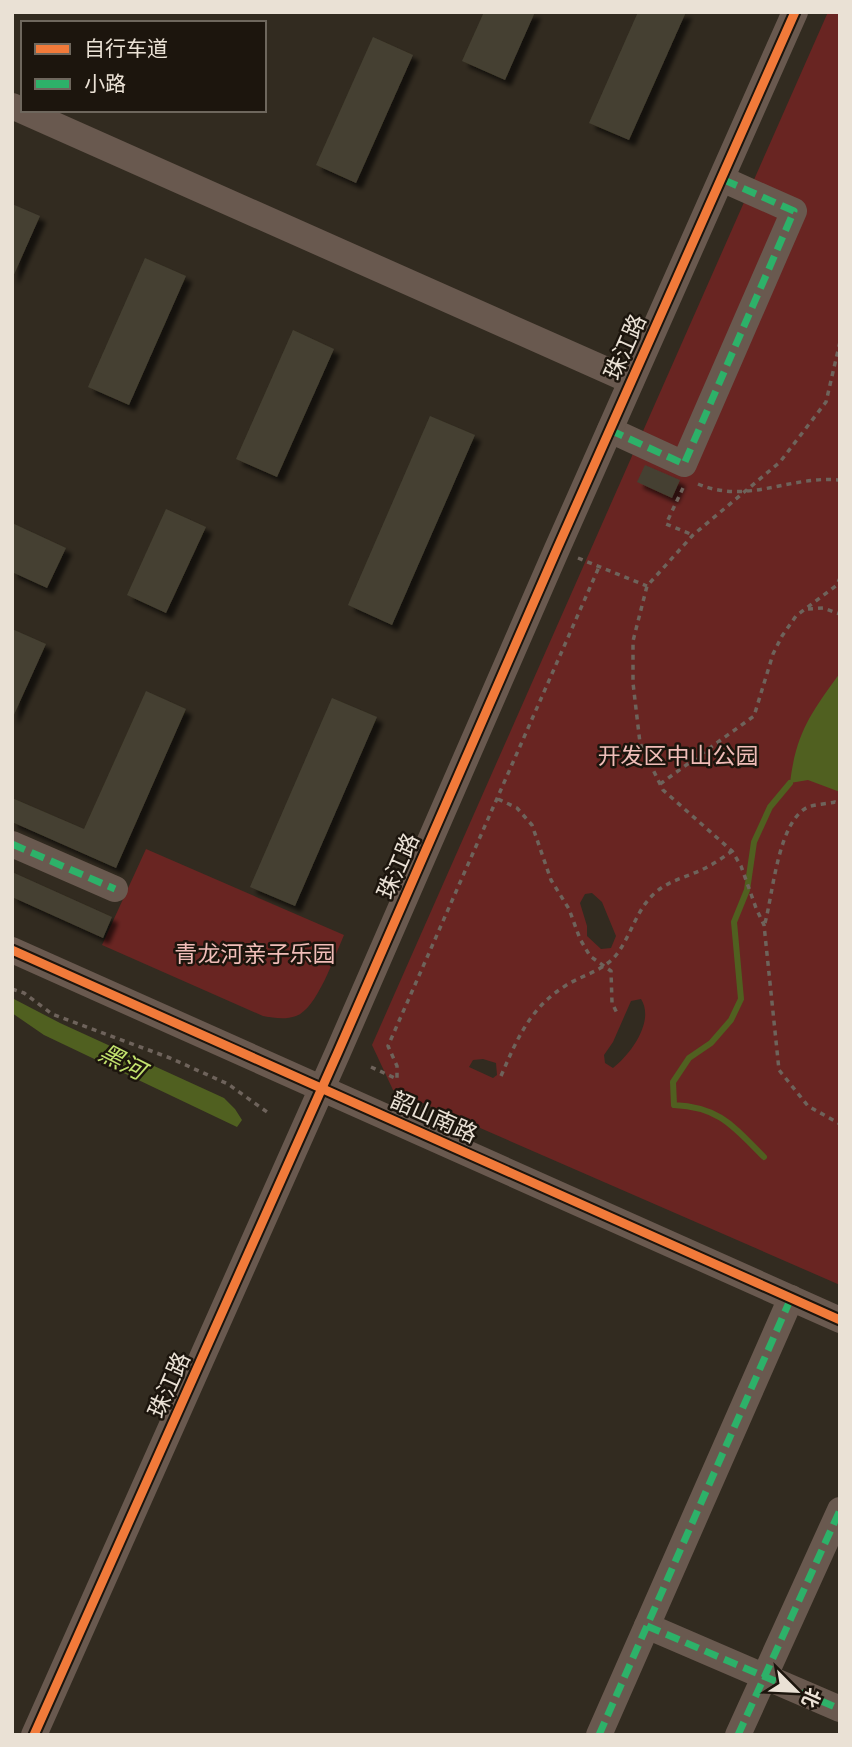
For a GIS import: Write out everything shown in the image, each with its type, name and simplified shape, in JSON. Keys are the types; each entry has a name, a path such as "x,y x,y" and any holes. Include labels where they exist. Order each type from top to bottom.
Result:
{"street":[{"name":"珠江路","path":"34,1735 795,12"},
{"path":"25,112 631,382"},
{"path":"610,430 685,471 794,211 722,179"},
{"path":"12,844 115,889"},
{"name":"韶山南路","path":"12,950 840,1320"},
{"path":"598,1735 791,1298"},
{"path":"738,1735 840,1510"},
{"path":"646,1626 840,1709"}],"path":[{"path":"764,925 741,866 732,851 663,790 640,743 633,683 633,641 647,586 693,535 780,462 826,402 840,342"},
{"path":"693,535 666,524 685,471 718,491 743,493 819,478 840,480"},
{"path":"557,549 647,586"},
{"path":"371,1067 397,1079 397,1066 388,1046 599,567"},
{"path":"660,783 754,716 773,653 789,626 836,585 840,578"},
{"path":"806,609 823,608 840,614"},
{"path":"497,799 517,808 532,825 551,880 569,909 580,939 590,956 611,971 612,1003 617,1013"},
{"path":"840,804 835,802 807,807 794,822 781,845 764,925 779,1070 807,1106 840,1124"},
{"path":"501,1076 517,1039 539,1006 565,986 605,965 619,952 633,921 649,898 675,879 708,867 732,851"},
{"path":"12,989 24,993 52,1014 170,1058 228,1084 267,1112"}],"green space":[{"name":"开发区中山公园","path":"828,12 840,12 840,1285 393,1090 372,1045","holes":["592,893 602,902 616,936 611,948 601,949 587,936 580,903 585,894","641,999 645,1008 643,1027 633,1046 613,1068 605,1063 604,1055 613,1042 631,1001","483,1059 496,1063 497,1075 493,1078 469,1067 473,1060"]},
{"name":"青龙河亲子乐园","path":"146,849 344,935 318,993 304,1011 288,1018 263,1016 102,945"}],"water":[{"path":"840,673 840,792 808,780 790,783 796,750 806,724"},
{"name":"黑河","path":"12,998 60,1023 224,1098 242,1120 237,1127 44,1035 12,1013"}],"building":[{"path":"484,12 535,12 505,80 462,61"},
{"path":"638,12 686,12 629,140 589,123"},
{"path":"373,37 413,55 356,183 316,165"},
{"path":"12,204 40,216 12,279"},
{"path":"145,258 186,276 129,405 88,387"},
{"path":"293,330 334,349 277,477 236,459"},
{"path":"430,416 475,435 392,625 348,605"},
{"path":"645,465 680,480 672,498 637,482"},
{"path":"166,509 206,527 166,613 127,595"},
{"path":"12,523 66,548 47,588 12,572"},
{"path":"12,629 46,644 12,719"},
{"path":"146,691 186,709 116,868 12,822 12,798 84,829"},
{"path":"332,698 377,717 295,906 250,887"},
{"path":"12,872 112,917 103,938 12,897"}],"waterway":[{"path":"764,1157 715,1114 674,1105 673,1082 689,1058 711,1043 731,1020 741,999 734,922 747,890 754,842 770,807 790,783"}],"marked path":[{"path":"610,430 684,464 794,211 722,179"},
{"path":"12,844 115,889"},
{"path":"599,1735 791,1298"},
{"path":"738,1735 840,1510"},
{"path":"647,1626 840,1709"}],"cycle path":[{"path":"34,1735 338,1052 795,12"},
{"path":"12,950 840,1320"}]}
